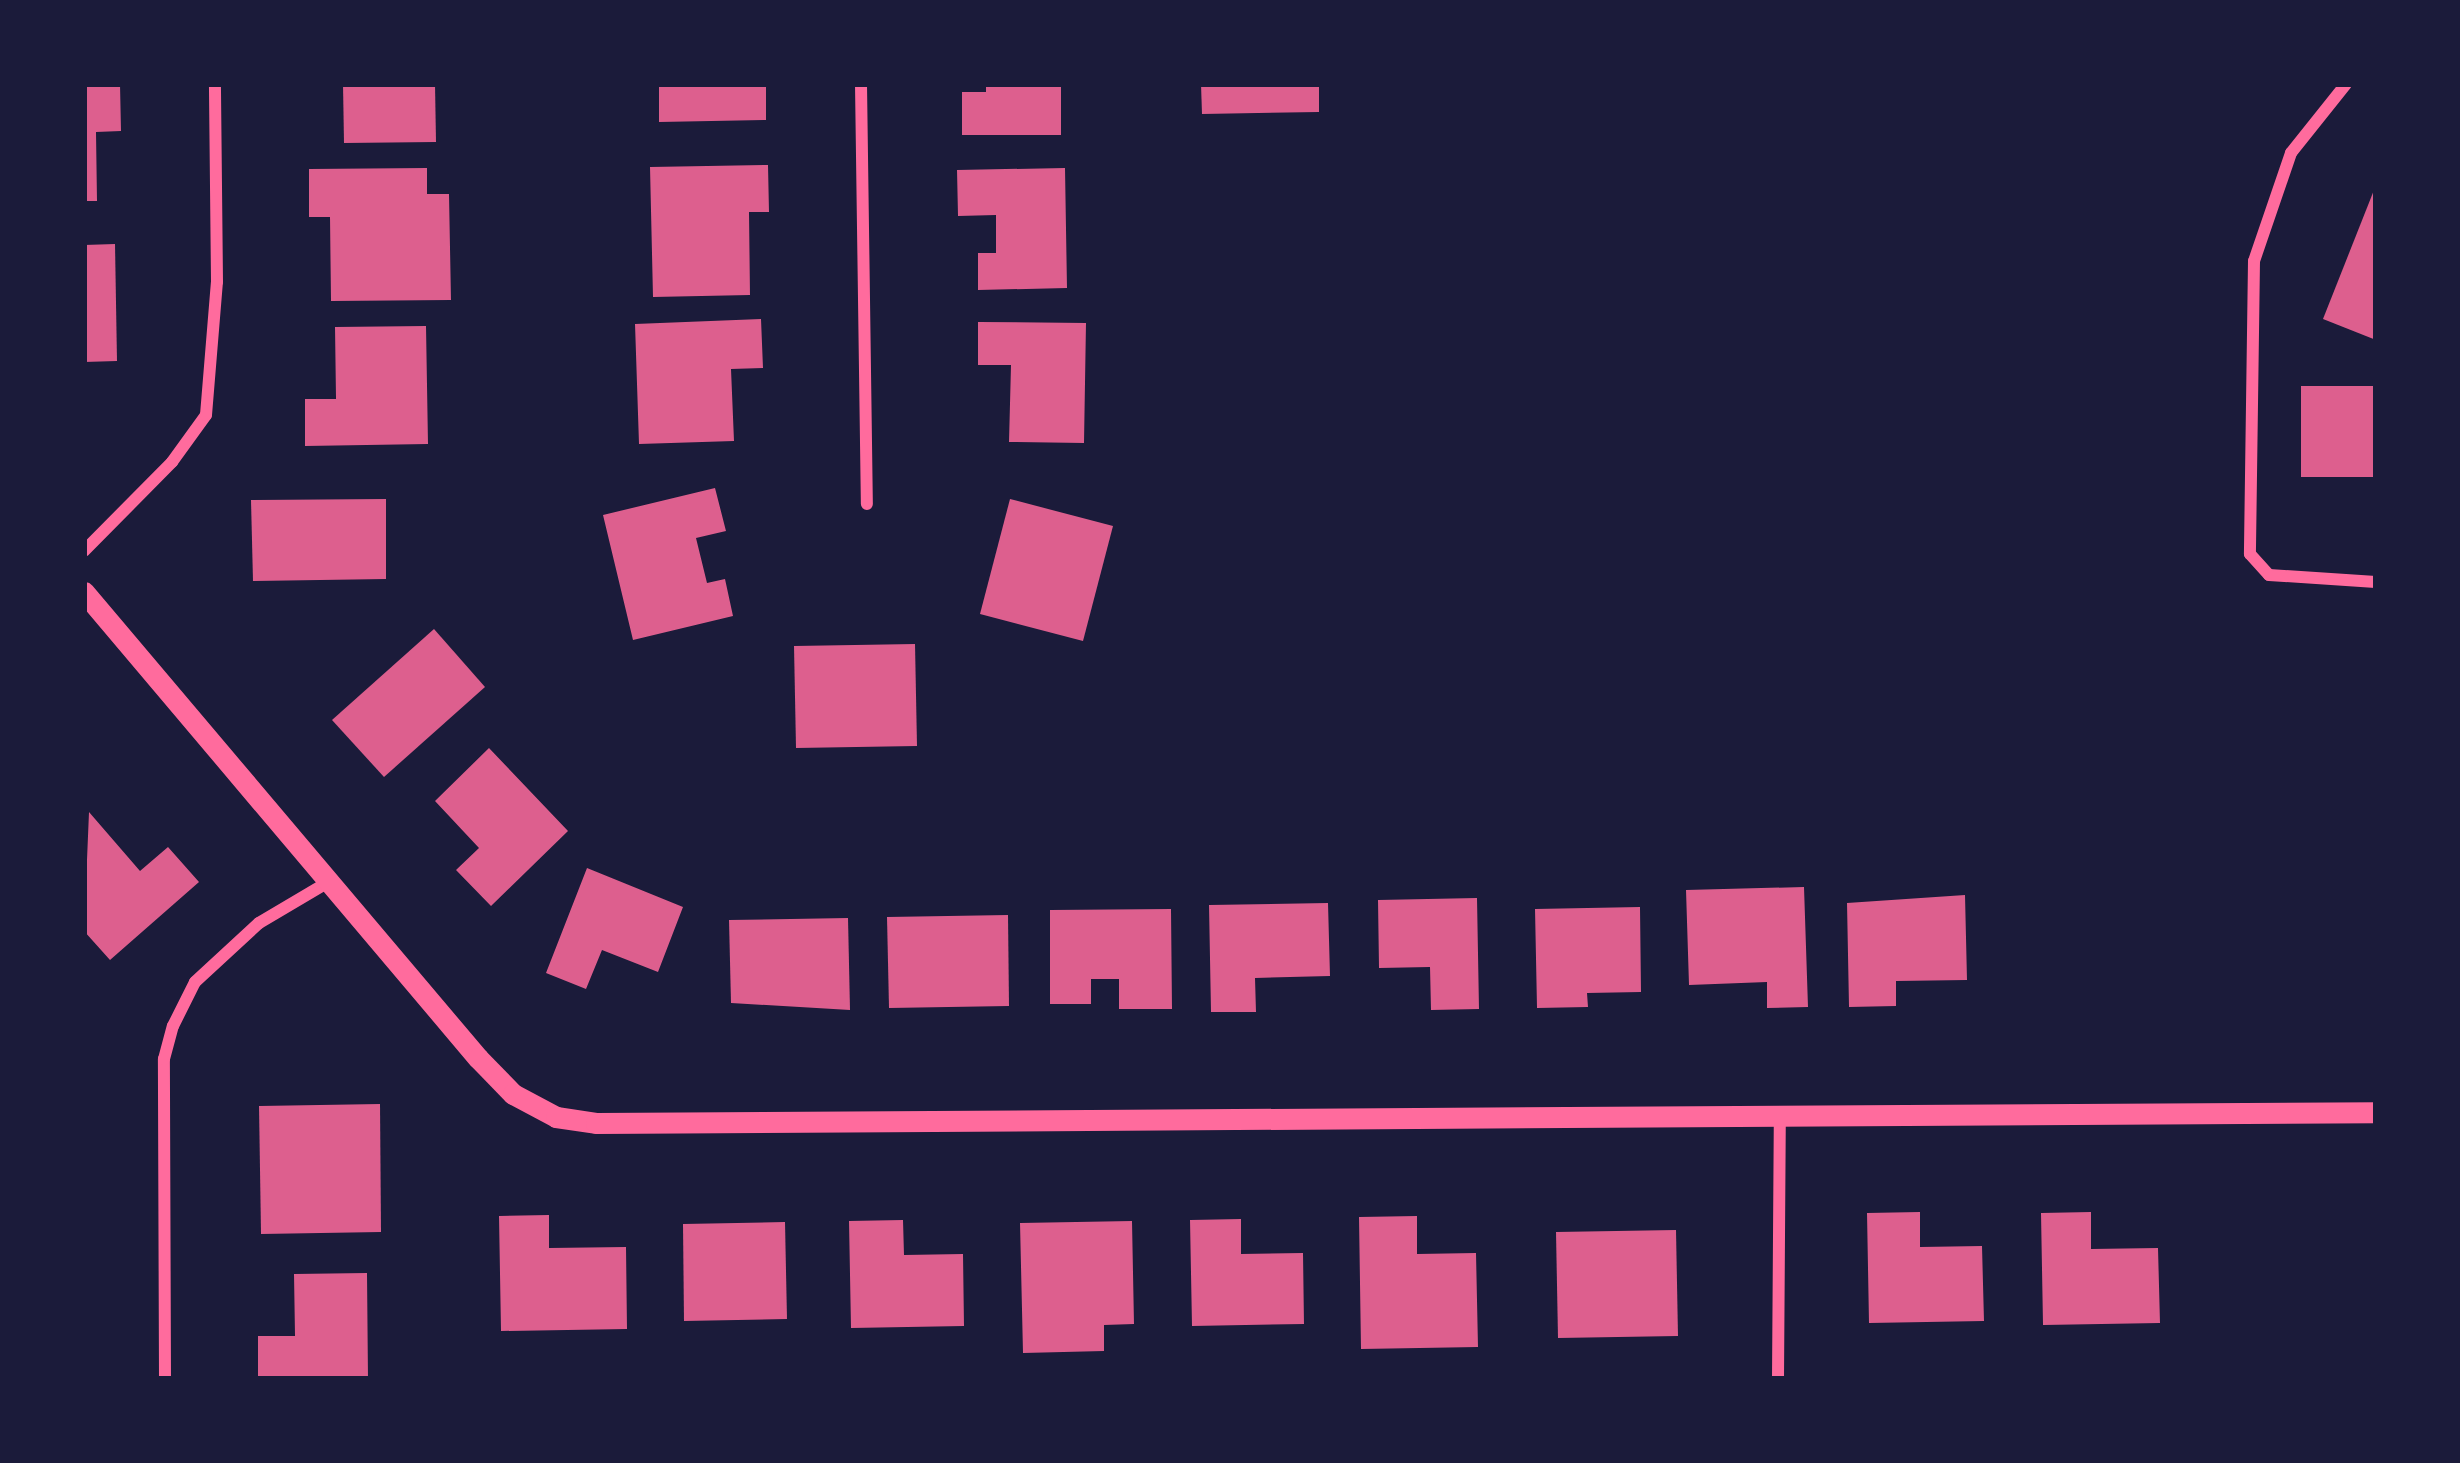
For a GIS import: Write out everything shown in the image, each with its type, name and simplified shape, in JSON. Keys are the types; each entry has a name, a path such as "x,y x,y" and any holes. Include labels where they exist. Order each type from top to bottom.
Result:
{"street":[{"path":"84,551 172,462 206,415 217,282 215,84"},
{"path":"861,84 867,503"},
{"path":"2346,84 2291,153 2254,261 2250,554 2270,575 2376,582"},
{"path":"84,592 514,1094 576,1120 2376,1112"},
{"path":"165,1379 164,1059 173,1026 196,982 259,923 330,881"},
{"path":"1778,1379 1780,1118"}],"building":[{"path":"84,84 120,84 121,131 96,132 97,201 84,201"},
{"path":"343,84 435,84 436,142 344,143"},
{"path":"659,84 766,84 766,120 659,122"},
{"path":"986,84 1061,84 1061,135 962,135 962,92 986,92"},
{"path":"1201,84 1319,84 1319,112 1202,114"},
{"path":"768,165 769,212 749,212 750,295 653,297 650,167"},
{"path":"427,168 427,194 449,194 451,300 331,301 330,217 309,217 309,169"},
{"path":"1065,168 1067,288 978,290 978,253 996,253 996,215 958,216 957,170"},
{"path":"2376,185 2376,340 2323,319"},
{"path":"115,244 117,361 84,362 84,245"},
{"path":"761,319 763,368 731,369 734,441 639,444 635,324"},
{"path":"978,322 1086,323 1084,443 1009,442 1011,365 978,365"},
{"path":"426,326 428,444 305,446 305,399 336,399 335,327"},
{"path":"2301,386 2376,386 2376,477 2301,477"},
{"path":"715,488 726,531 696,538 707,583 725,579 733,616 633,640 603,515"},
{"path":"386,499 386,579 253,581 251,500"},
{"path":"1010,499 1113,526 1083,641 980,614"},
{"path":"434,629 485,687 384,777 332,720"},
{"path":"915,644 917,746 796,748 794,646"},
{"path":"489,748 568,831 491,906 456,870 479,848 435,801"},
{"path":"89,812 140,871 168,847 199,882 110,960 84,931"},
{"path":"587,868 683,907 658,972 602,950 586,989 546,973"},
{"path":"1804,887 1808,1007 1767,1008 1767,982 1689,985 1686,890"},
{"path":"1965,895 1967,980 1896,981 1896,1006 1849,1007 1847,903"},
{"path":"1477,898 1479,1009 1431,1010 1430,967 1379,968 1378,900"},
{"path":"1328,903 1330,976 1255,978 1256,1012 1211,1012 1209,905"},
{"path":"1640,907 1641,992 1587,993 1588,1007 1537,1008 1535,909"},
{"path":"1171,909 1172,1009 1119,1009 1119,979 1091,979 1091,1004 1050,1004 1050,910"},
{"path":"1008,915 1009,1006 889,1008 887,917"},
{"path":"848,918 850,1010 731,1003 729,920"},
{"path":"380,1104 381,1232 261,1234 259,1106"},
{"path":"1920,1212 1920,1247 1982,1246 1984,1321 1869,1323 1867,1213"},
{"path":"2091,1212 2091,1249 2158,1248 2160,1323 2043,1325 2041,1213"},
{"path":"549,1215 549,1248 626,1247 627,1329 501,1331 499,1216"},
{"path":"1417,1216 1417,1254 1476,1253 1478,1347 1361,1349 1359,1217"},
{"path":"1241,1219 1241,1254 1303,1253 1304,1324 1192,1326 1190,1220"},
{"path":"903,1220 904,1255 963,1254 964,1326 851,1328 849,1221"},
{"path":"1132,1221 1134,1324 1104,1325 1104,1351 1023,1353 1020,1223"},
{"path":"785,1222 787,1319 684,1321 683,1224"},
{"path":"1676,1230 1678,1336 1558,1338 1556,1232"},
{"path":"367,1273 368,1379 258,1379 258,1336 295,1336 294,1274"}]}
